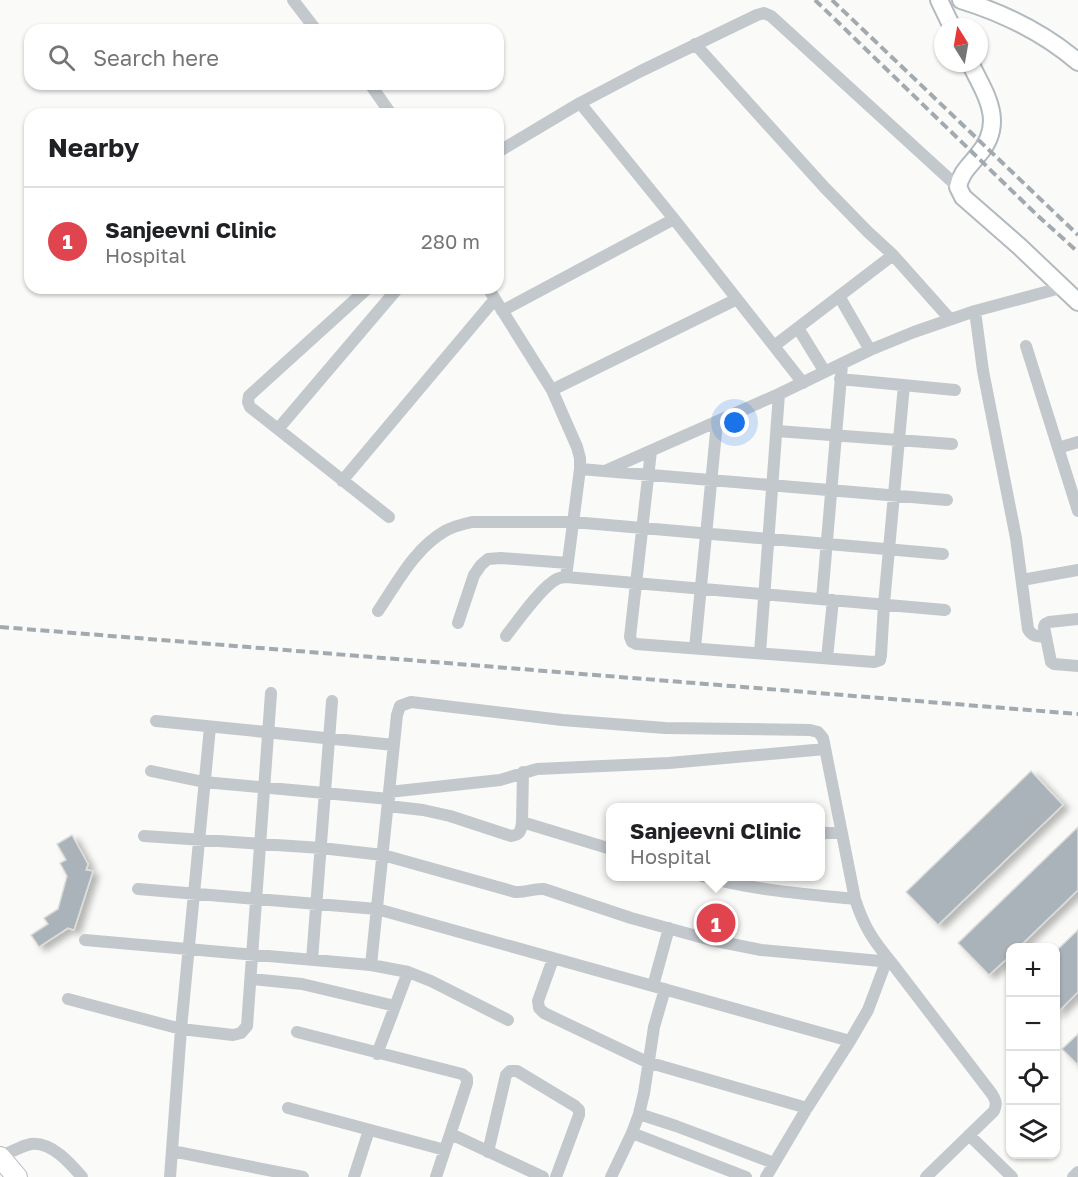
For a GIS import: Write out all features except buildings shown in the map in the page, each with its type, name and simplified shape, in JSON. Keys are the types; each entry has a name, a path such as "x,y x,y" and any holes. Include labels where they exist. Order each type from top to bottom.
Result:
{"main road":[{"path":"0,1157 17,1177"}],"street":[{"path":"293,0 311,24"},
{"path":"939,0 948,18"},
{"path":"961,0 991,10 1033,30 1078,62"},
{"path":"504,148 641,70 764,13 771,16 958,187 963,196 1078,302"},
{"path":"695,44 825,188 893,255 950,319"},
{"path":"958,187 960,175 985,147 992,127 989,102 974,72"},
{"path":"374,90 388,108"},
{"path":"580,103 803,383"},
{"path":"502,311 674,219"},
{"path":"774,346 893,255"},
{"path":"605,471 779,394 870,350 950,319 1064,287"},
{"path":"361,294 249,396 248,402 250,407 389,517"},
{"path":"278,429 393,294"},
{"path":"342,481 490,294"},
{"path":"492,294 552,390 580,458 566,577"},
{"path":"839,296 870,350"},
{"path":"552,390 737,298"},
{"path":"975,311 983,371 1007,489 1028,629 1034,636 1046,637"},
{"path":"798,328 825,372"},
{"path":"1026,346 1078,511"},
{"path":"827,658 827,544 842,365"},
{"path":"840,379 955,390"},
{"path":"651,451 630,637 632,642 874,662 880,660 881,655 904,385"},
{"path":"760,653 779,394"},
{"path":"695,648 717,422"},
{"path":"777,431 952,444"},
{"path":"1058,448 1078,442"},
{"path":"580,469 947,500"},
{"path":"378,611 406,569 425,547 443,532 457,525 472,522 573,522 943,554"},
{"path":"458,623 474,575 481,564 488,559 568,563"},
{"path":"1022,580 1078,570"},
{"path":"506,636 550,584 557,578 566,577 945,610"},
{"path":"1078,620 1049,622 1044,627 1051,662 1078,666"},
{"path":"68,999 181,1029 233,1035 241,1033 247,1026 271,693"},
{"path":"312,960 332,701"},
{"path":"371,965 397,715 400,706 411,702 562,720 665,728 818,732 823,738 855,899 862,920 874,942 995,1100 994,1111 926,1177"},
{"path":"156,721 394,744"},
{"path":"170,1177 181,1029 210,727"},
{"path":"389,799 500,780 537,769 669,763 825,749"},
{"path":"151,771 204,782 389,799 511,836 516,836 521,832 523,772"},
{"path":"522,822 606,847"},
{"path":"825,833 842,833"},
{"path":"144,836 321,848 382,855 515,892 535,888 544,889 631,918 711,940 761,950 889,962"},
{"path":"720,881 770,891 855,899"},
{"path":"138,889 377,909 850,1041"},
{"path":"611,1177 632,1132 644,1093 669,928"},
{"path":"85,940 371,965 408,972 440,985 508,1020"},
{"path":"553,959 538,1001 539,1008 544,1013 647,1062 807,1108"},
{"path":"766,1177 868,1010 889,962"},
{"path":"377,1054 408,972"},
{"path":"250,979 302,984 395,1006"},
{"path":"297,1032 462,1074 467,1078 436,1177"},
{"path":"488,1152 506,1075 510,1071 517,1071 579,1110 556,1177"},
{"path":"288,1108 445,1150"},
{"path":"639,1114 774,1163"},
{"path":"354,1177 369,1130"},
{"path":"632,1132 746,1177"},
{"path":"451,1134 543,1177"},
{"path":"969,1135 1012,1177"},
{"path":"0,1157 31,1144 46,1146 82,1177"},
{"path":"172,1151 272,1174 303,1177"},
{"path":"1073,1177 1078,1172"}],"railway":[{"path":"815,0 1078,252"},
{"path":"832,0 1078,235"},
{"path":"0,627 1078,714"}],"place":[{"name":"Sanjeevni Clinic","path":"716,923"}]}
